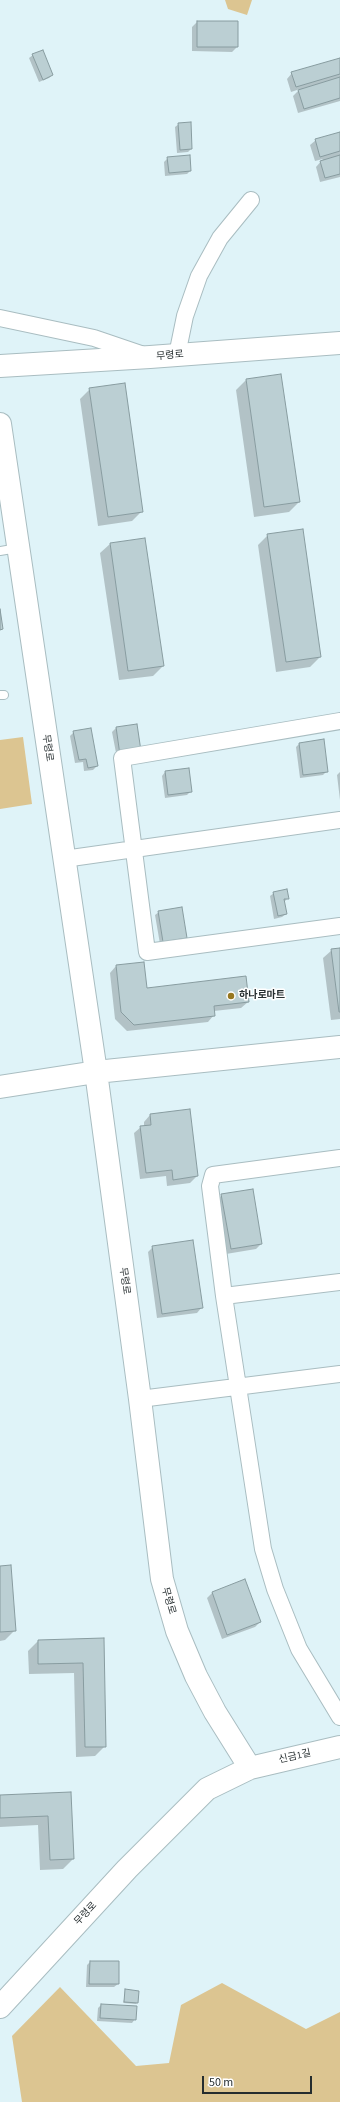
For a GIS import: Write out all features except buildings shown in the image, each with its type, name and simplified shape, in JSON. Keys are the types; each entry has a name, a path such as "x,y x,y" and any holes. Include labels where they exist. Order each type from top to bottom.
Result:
{"street":[{"path":"177,355 185,316 199,276 220,238 251,200"},
{"path":"0,318 94,338 150,357"},
{"name":"무령로","path":"0,366 340,343"},
{"name":"무령로","path":"0,424 10,550 64,859 96,1072 140,1399 162,1579 177,1632 196,1676 215,1712 250,1768 207,1789 127,1870 0,2007"},
{"path":"340,721 122,758 148,952 340,926"},
{"path":"64,859 340,820"},
{"path":"0,1087 96,1072 340,1047"},
{"path":"340,1158 213,1175 210,1186 224,1296 263,1549 275,1589 299,1649 340,1717"},
{"path":"224,1296 340,1282"},
{"path":"140,1399 340,1374"},
{"name":"신금1길","path":"250,1768 340,1747"}],"shaded area":[{"path":"225,0 252,0 247,15 228,9"},
{"path":"23,737 32,804 0,809 0,740"},
{"path":"222,1983 306,2029 340,2012 340,2102 22,2102 12,2036 60,1987 136,2066 169,2063 181,2005"}],"place":[{"name":"하나로마트","path":"231,996"}]}
